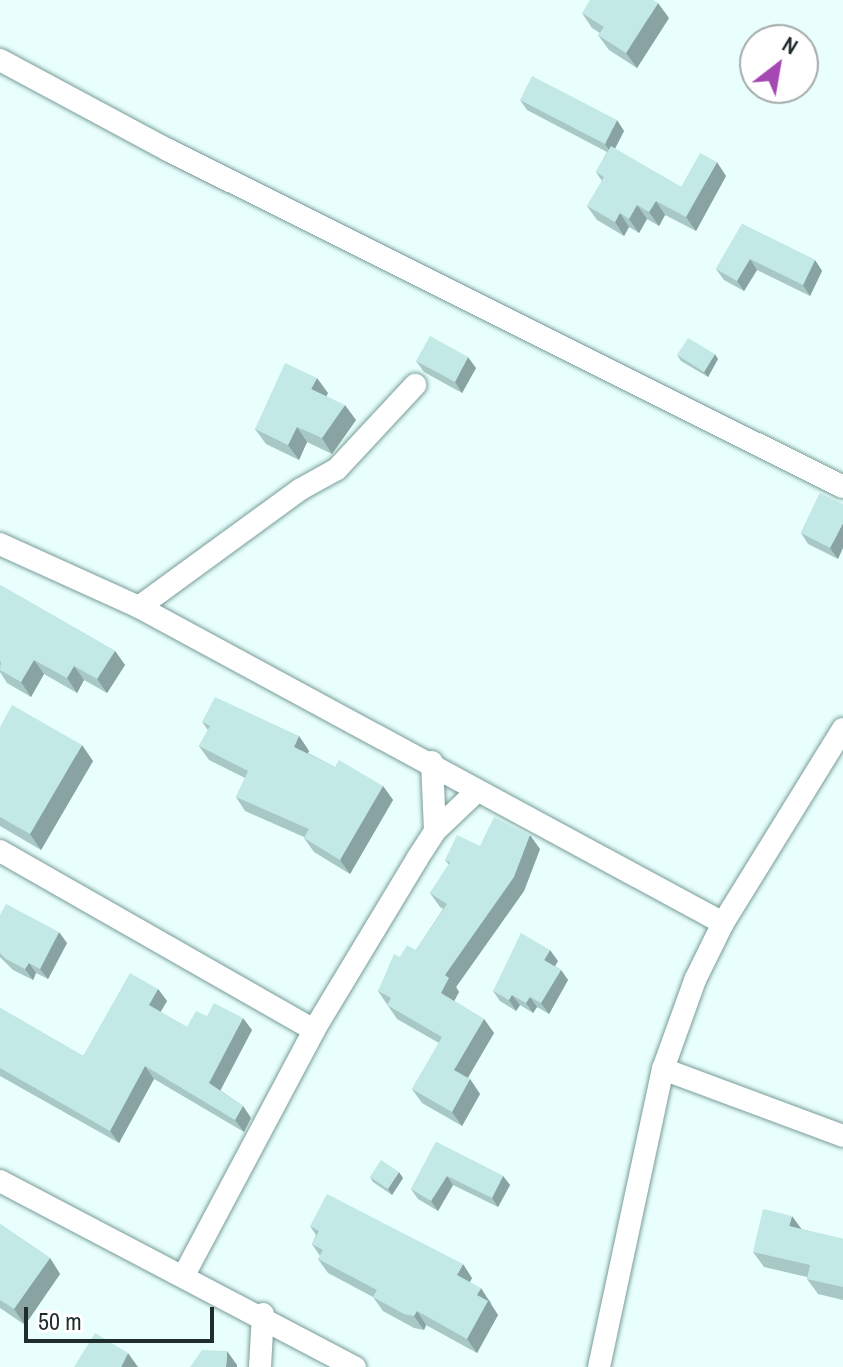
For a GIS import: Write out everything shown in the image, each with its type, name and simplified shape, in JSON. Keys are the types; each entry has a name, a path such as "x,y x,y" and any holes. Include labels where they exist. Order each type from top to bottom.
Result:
{"street":[{"path":"0,60 168,150 843,487"},
{"path":"139,607 301,489 337,469 415,385"},
{"path":"0,544 139,607 432,762 477,791 723,923"},
{"path":"599,1367 663,1069 695,980 723,923 843,729"},
{"path":"432,762 435,831"},
{"path":"184,1275 314,1030 435,831 477,791"},
{"path":"0,851 314,1030"},
{"path":"663,1069 843,1136"},
{"path":"0,1181 263,1314 355,1367"},
{"path":"260,1367 263,1314"}],"building":[{"path":"590,0 653,0 658,3 626,53 598,35 604,27 582,13"},
{"path":"532,76 617,120 605,144 520,100"},
{"path":"611,146 681,187 700,153 717,162 686,217 656,201 649,212 637,205 629,219 620,213 615,222 587,206 604,177 596,172"},
{"path":"742,224 815,260 803,285 750,259 737,281 716,269"},
{"path":"430,336 468,357 455,382 416,361"},
{"path":"688,338 715,354 704,372 677,355"},
{"path":"285,363 317,378 311,389 345,405 322,438 297,427 288,445 255,429"},
{"path":"820,493 843,504 843,523 830,548 801,533"},
{"path":"0,585 115,651 97,679 74,666 67,678 34,660 21,682 0,670"},
{"path":"215,697 299,736 294,747 335,767 339,760 383,786 340,860 304,838 309,829 236,797 248,771 199,746 210,726 202,722"},
{"path":"12,705 82,745 30,834 0,817 0,727"},
{"path":"494,817 530,835 514,877 445,975 449,978 441,993 484,1019 454,1070 470,1079 452,1112 412,1089 442,1037 387,1005 391,998 378,991 394,954 400,957 407,945 416,950 447,904 430,893 450,862 445,860 457,835 480,846"},
{"path":"6,904 59,932 40,969 29,963 25,969 0,953 0,915"},
{"path":"521,933 550,950 544,960 561,970 541,1003 530,997 526,1003 512,995 509,1000 493,991"},
{"path":"130,973 158,989 149,1005 187,1027 196,1011 207,1016 214,1003 243,1018 209,1083 243,1106 235,1120 145,1066 110,1131 0,1068 0,1008 83,1056"},
{"path":"436,1142 503,1176 492,1198 447,1176 431,1201 411,1189"},
{"path":"381,1160 399,1172 388,1189 370,1177"},
{"path":"327,1194 463,1264 457,1275 481,1288 477,1295 488,1301 467,1339 417,1311 414,1316 404,1314 373,1297 377,1290 318,1259 323,1250 312,1244 319,1231 310,1226"},
{"path":"763,1209 792,1216 789,1226 843,1239 843,1287 807,1279 810,1265 753,1252"},
{"path":"0,1224 50,1258 14,1309 0,1300"},
{"path":"95,1333 128,1353 121,1367 74,1367"},
{"path":"202,1350 227,1351 226,1367 190,1367"}]}
